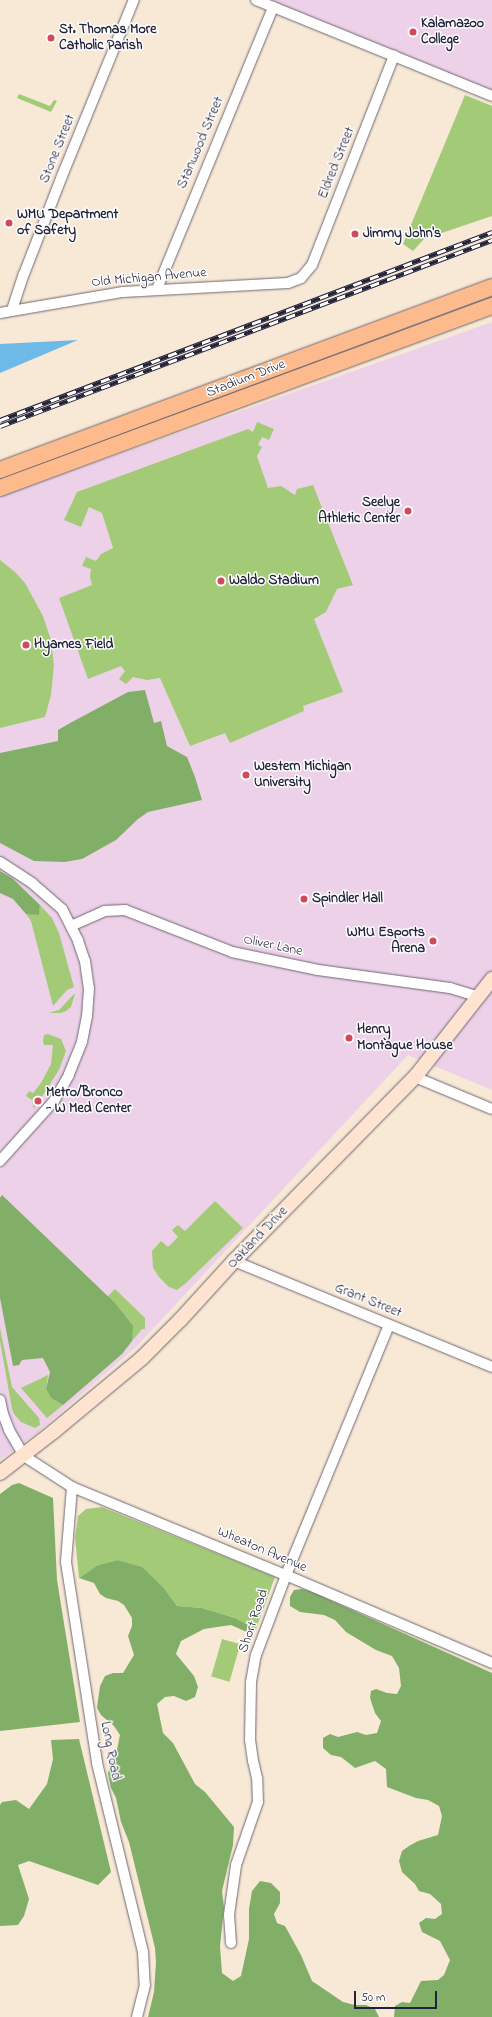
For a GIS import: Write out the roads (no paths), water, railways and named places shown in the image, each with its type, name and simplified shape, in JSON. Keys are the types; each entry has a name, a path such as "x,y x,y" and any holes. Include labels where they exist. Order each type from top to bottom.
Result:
{"main road":[{"name":"Stadium Drive","path":"1,467 492,287"},
{"name":"Stadium Drive","path":"0,488 492,306"},
{"name":"Oakland Drive","path":"0,1473 24,1456 142,1358 210,1289 234,1261 415,1078 492,979"}],"street":[{"name":"Stone Street","path":"12,310 60,183 134,0"},
{"path":"256,0 492,96"},
{"name":"Stanwood Street","path":"157,289 273,7"},
{"name":"Eldred Street","path":"301,278 312,265 394,56"},
{"name":"Old Michigan Avenue","path":"0,313 98,295 157,289 288,283 301,278"},
{"path":"0,862 32,882 62,909 78,941 85,961 88,988 87,1016 82,1042 69,1075 54,1101 0,1161"},
{"name":"Oliver Lane","path":"71,926 104,911 125,910 232,952 318,970 450,988 478,996"},
{"path":"415,1078 492,1109"},
{"name":"Grant Street","path":"234,1261 492,1367"},
{"name":"Short Road","path":"231,1943 229,1915 236,1865 258,1802 258,1778 253,1761 250,1740 251,1682 256,1655 286,1575 389,1325"},
{"path":"0,1400 1,1415 24,1456"},
{"name":"Wheaton Avenue","path":"24,1456 72,1487 286,1575 492,1663"},
{"name":"Long Road","path":"72,1487 66,1562 97,1763 143,1952 144,1985 138,2017"}],"water":[{"path":"78,340 0,373 0,344"}],"railway":[{"path":"0,420 492,232"},
{"path":"0,426 492,240"}],"place":[{"name":"Kalamazoo College","path":"413,32"},
{"name":"St. Thomas More Catholic Parish","path":"51,38"},
{"name":"WMU Department of Safety","path":"9,223"},
{"name":"Jimmy John's","path":"355,234"},
{"name":"Seelye Athletic Center","path":"408,511"},
{"name":"Waldo Stadium","path":"221,581"},
{"name":"Hyames Field","path":"26,645"},
{"name":"Western Michigan University","path":"246,775"},
{"name":"Spindler Hall","path":"304,899"},
{"name":"WMU Esports Arena","path":"433,941"},
{"name":"Henry Montague House","path":"349,1038"},
{"name":"Metro/Bronco - W Med Center","path":"38,1101"}]}
